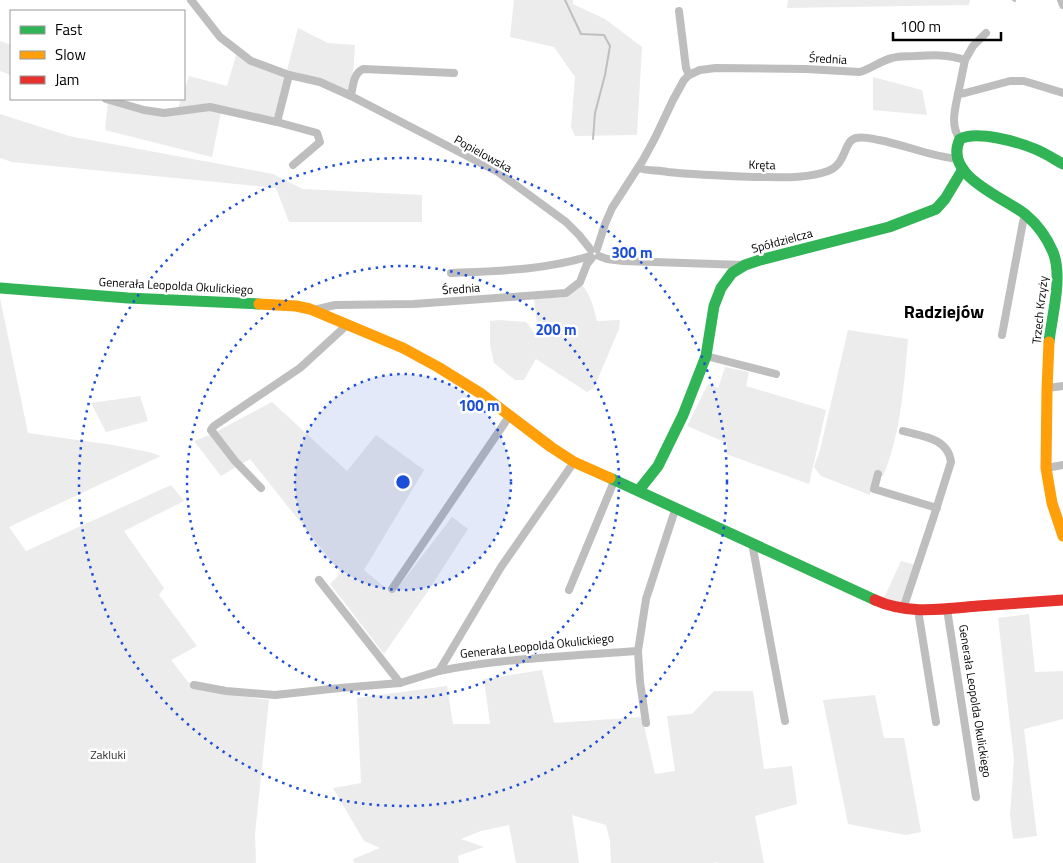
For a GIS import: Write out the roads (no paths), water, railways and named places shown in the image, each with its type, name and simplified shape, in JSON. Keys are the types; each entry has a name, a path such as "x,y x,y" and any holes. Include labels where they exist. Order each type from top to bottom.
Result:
{"street":[{"name":"Popielowska","path":"191,0 220,37 251,61 289,75 320,82 498,172 566,222 594,254"},
{"path":"1061,0 1063,5"},
{"path":"679,11 688,75 672,100 655,138 638,168 608,216 594,254 623,262 744,265"},
{"path":"960,139 956,132 954,120 965,60 973,46 986,32"},
{"name":"Średnia","path":"688,75 700,70 716,68 860,72 896,57 938,55 958,57 965,60"},
{"path":"351,96 355,77 363,69 454,74"},
{"path":"277,122 289,75"},
{"path":"958,94 1010,81 1024,81 1063,93"},
{"path":"109,100 144,110 164,113 210,107 317,133 320,142 293,165"},
{"path":"960,164 957,148 960,139 970,135 1027,146 1063,164"},
{"name":"Kręta","path":"638,168 722,176 773,177 812,175 836,167 841,162 850,142 861,138 888,142 933,154 960,164"},
{"name":"Trzech Krzyży","path":"960,164 983,187 1026,215 1034,223 1047,239 1060,272 1049,344 1046,468 1052,505 1063,536"},
{"name":"Spółdzielcza","path":"640,490 658,466 683,414 706,356 714,306 721,288 732,273 744,265 889,227 936,209 946,199 960,164"},
{"path":"1002,335 1026,215"},
{"name":"Średnia","path":"451,273 510,271 572,262 594,254"},
{"name":"Średnia","path":"314,310 335,305 414,304 566,293 580,282 587,264 594,254"},
{"name":"Generała Leopolda Okulickiego","path":"0,288 128,298 296,306 314,310 404,348 427,361 474,389 574,462 640,490 877,601 903,609 918,610 1063,600"},
{"path":"262,488 234,461 212,430 214,426 300,368 348,324"},
{"path":"706,356 776,374"},
{"path":"1048,388 1063,386"},
{"path":"392,589 510,415"},
{"path":"903,431 934,439 945,447 950,455 951,462 903,609"},
{"name":"Generała Leopolda Okulickiego","path":"439,672 501,567 574,462"},
{"path":"1046,468 1063,465"},
{"path":"878,474 874,490 937,508"},
{"path":"569,590 614,480"},
{"path":"646,723 638,651 646,599 676,507"},
{"path":"752,543 785,722"},
{"path":"318,580 400,683"},
{"name":"Generała Leopolda Okulickiego","path":"947,609 976,797"},
{"path":"918,610 936,722"},
{"name":"Generała Leopolda Okulickiego","path":"194,685 226,691 274,695 400,683 460,667 536,658 638,651"}],"waterway":[{"path":"565,0 581,34 604,35 610,46 595,113 593,139"}],"district":[{"name":"Radziejów","path":"944,312"}],"park label":[{"name":"Zakluki","path":"108,755"}]}
